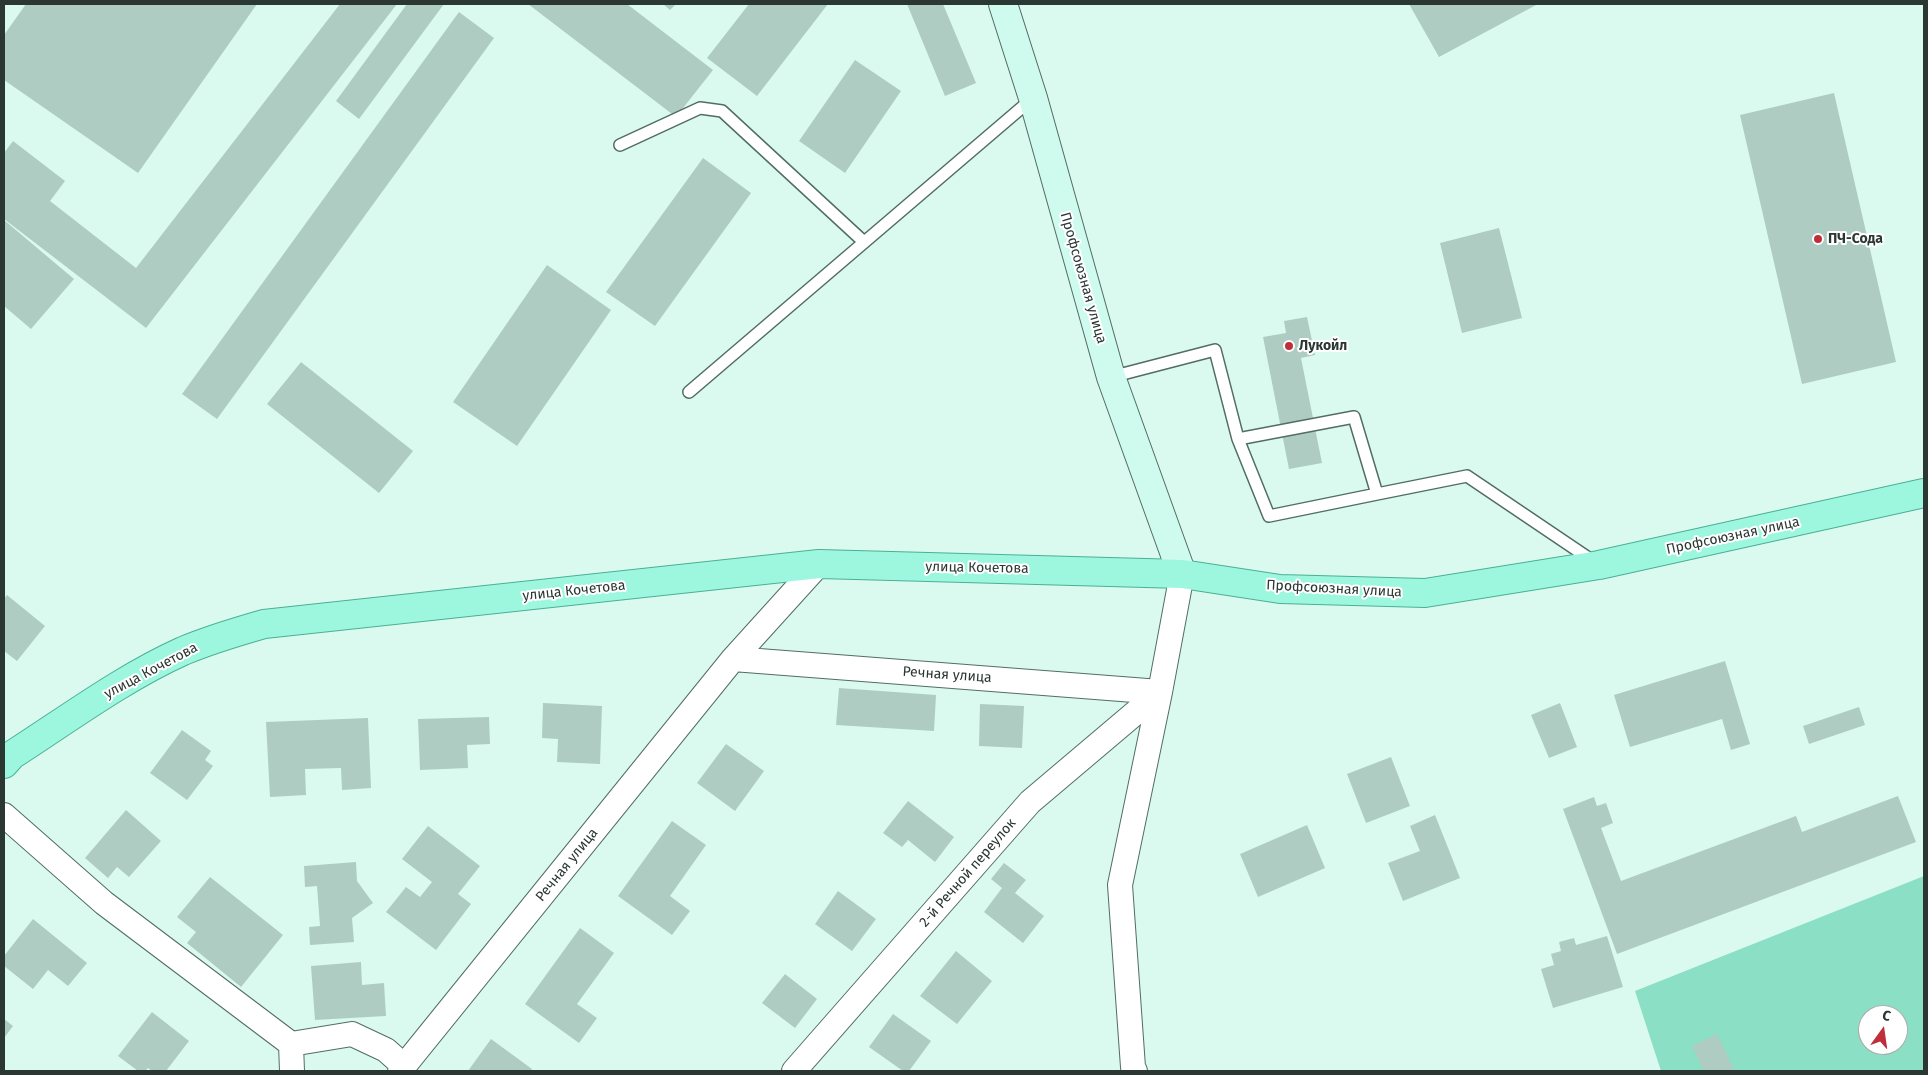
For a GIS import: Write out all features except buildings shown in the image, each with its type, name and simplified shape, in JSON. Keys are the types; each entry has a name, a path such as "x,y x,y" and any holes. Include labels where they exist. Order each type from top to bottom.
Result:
{"main road":[{"name":"Профсоюзная улица","path":"1004,4 1033,98 1111,377 1182,574 1280,589 1425,593 1599,565 1924,493"},
{"name":"улица Кочетова","path":"4,764 12,755 130,679 183,651 222,636 264,624 819,564 1182,574"}],"street":[{"name":"Речная улица","path":"402,1069 733,659 819,564"},
{"path":"1136,1071 1133,1067 1120,884 1160,692 1182,574"},
{"name":"Речная улица","path":"733,659 1160,692"},
{"name":"2-й Речной переулок","path":"794,1071 1030,802 1160,692"},
{"path":"4,815 104,903 290,1044 352,1034 386,1050 402,1069"},
{"path":"290,1044 292,1071"}],"lane":[{"path":"689,392 1033,98"},
{"path":"620,145 700,108 722,111 864,242"},
{"path":"1111,377 1215,350 1238,439 1269,516 1467,476 1599,565"},
{"path":"1238,439 1354,417 1377,494"}],"green space":[{"path":"1924,876 1924,1071 1661,1071 1635,991"}],"place":[{"name":"ПЧ-Сода","path":"1818,239"},
{"name":"Лукойл","path":"1289,346"}]}
